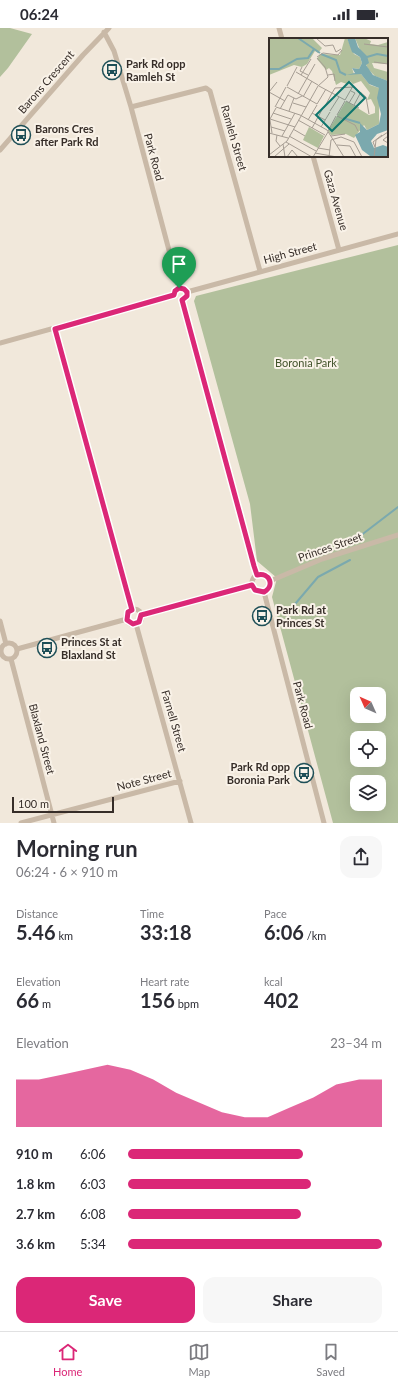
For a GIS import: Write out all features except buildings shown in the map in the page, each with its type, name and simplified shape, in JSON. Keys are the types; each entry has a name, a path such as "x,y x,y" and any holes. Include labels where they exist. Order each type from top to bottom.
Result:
{"street":[{"name":"Barons Crescent","path":"0,150 109,28"},
{"path":"279,28 282,38"},
{"name":"Park Road","path":"104,32 114,51 179,288"},
{"name":"Ramleh Street","path":"130,107 206,88 210,90 260,271"},
{"name":"Gaza Avenue","path":"313,157 340,250"},
{"name":"High Street","path":"187,292 398,234"},
{"path":"0,343 174,295 175,291 179,288 184,289 187,292 187,296 182,300"},
{"path":"174,295 178,300 182,300"},
{"path":"182,300 257,575"},
{"path":"55,329 132,610"},
{"name":"Princes Street","path":"270,581 322,559 398,535"},
{"path":"264,574 269,578 270,587 264,592 255,590 252,585 253,580 257,575 264,574"},
{"path":"141,615 252,585"},
{"name":"Park Road","path":"264,592 324,823"},
{"path":"132,610 137,610 141,615 141,620 136,624 130,624 127,619 128,612 132,610"},
{"path":"17,649 127,619"},
{"path":"0,621 6,644"},
{"name":"Farnell Street","path":"136,624 191,823"},
{"path":"6,644 13,644 17,649 16,655 11,659 5,658 1,653 6,644"},
{"name":"Blaxland Street","path":"11,659 54,823"},
{"name":"Note Street","path":"21,823 180,781"}],"green space":[{"path":"0,28 10,28 32,34 0,77"},
{"name":"Boronia Park","path":"398,245 398,823 333,823 272,597 277,578 257,561 250,504 194,301 196,296"}],"waterway":[{"path":"351,543 398,507"},
{"path":"290,610 318,577 350,560"}],"place":[{"name":"Park Rd opp Ramleh St","path":"112,70"},
{"name":"Barons Cres after Park Rd","path":"21,135"},
{"name":"Park Rd at Princes St","path":"262,616"},
{"name":"Princes St at Blaxland St","path":"47,648"},
{"name":"Park Rd opp Boronia Park","path":"304,773"}],"route":[{"path":"179,288 184,289 187,292 187,296 182,300 254,566 257,575 264,574 269,578 270,587 264,592 258,592 252,585 141,615 142,618 139,622 136,624 130,624 126,617 128,612 132,610 55,329 174,295 176,289 179,288"}]}
